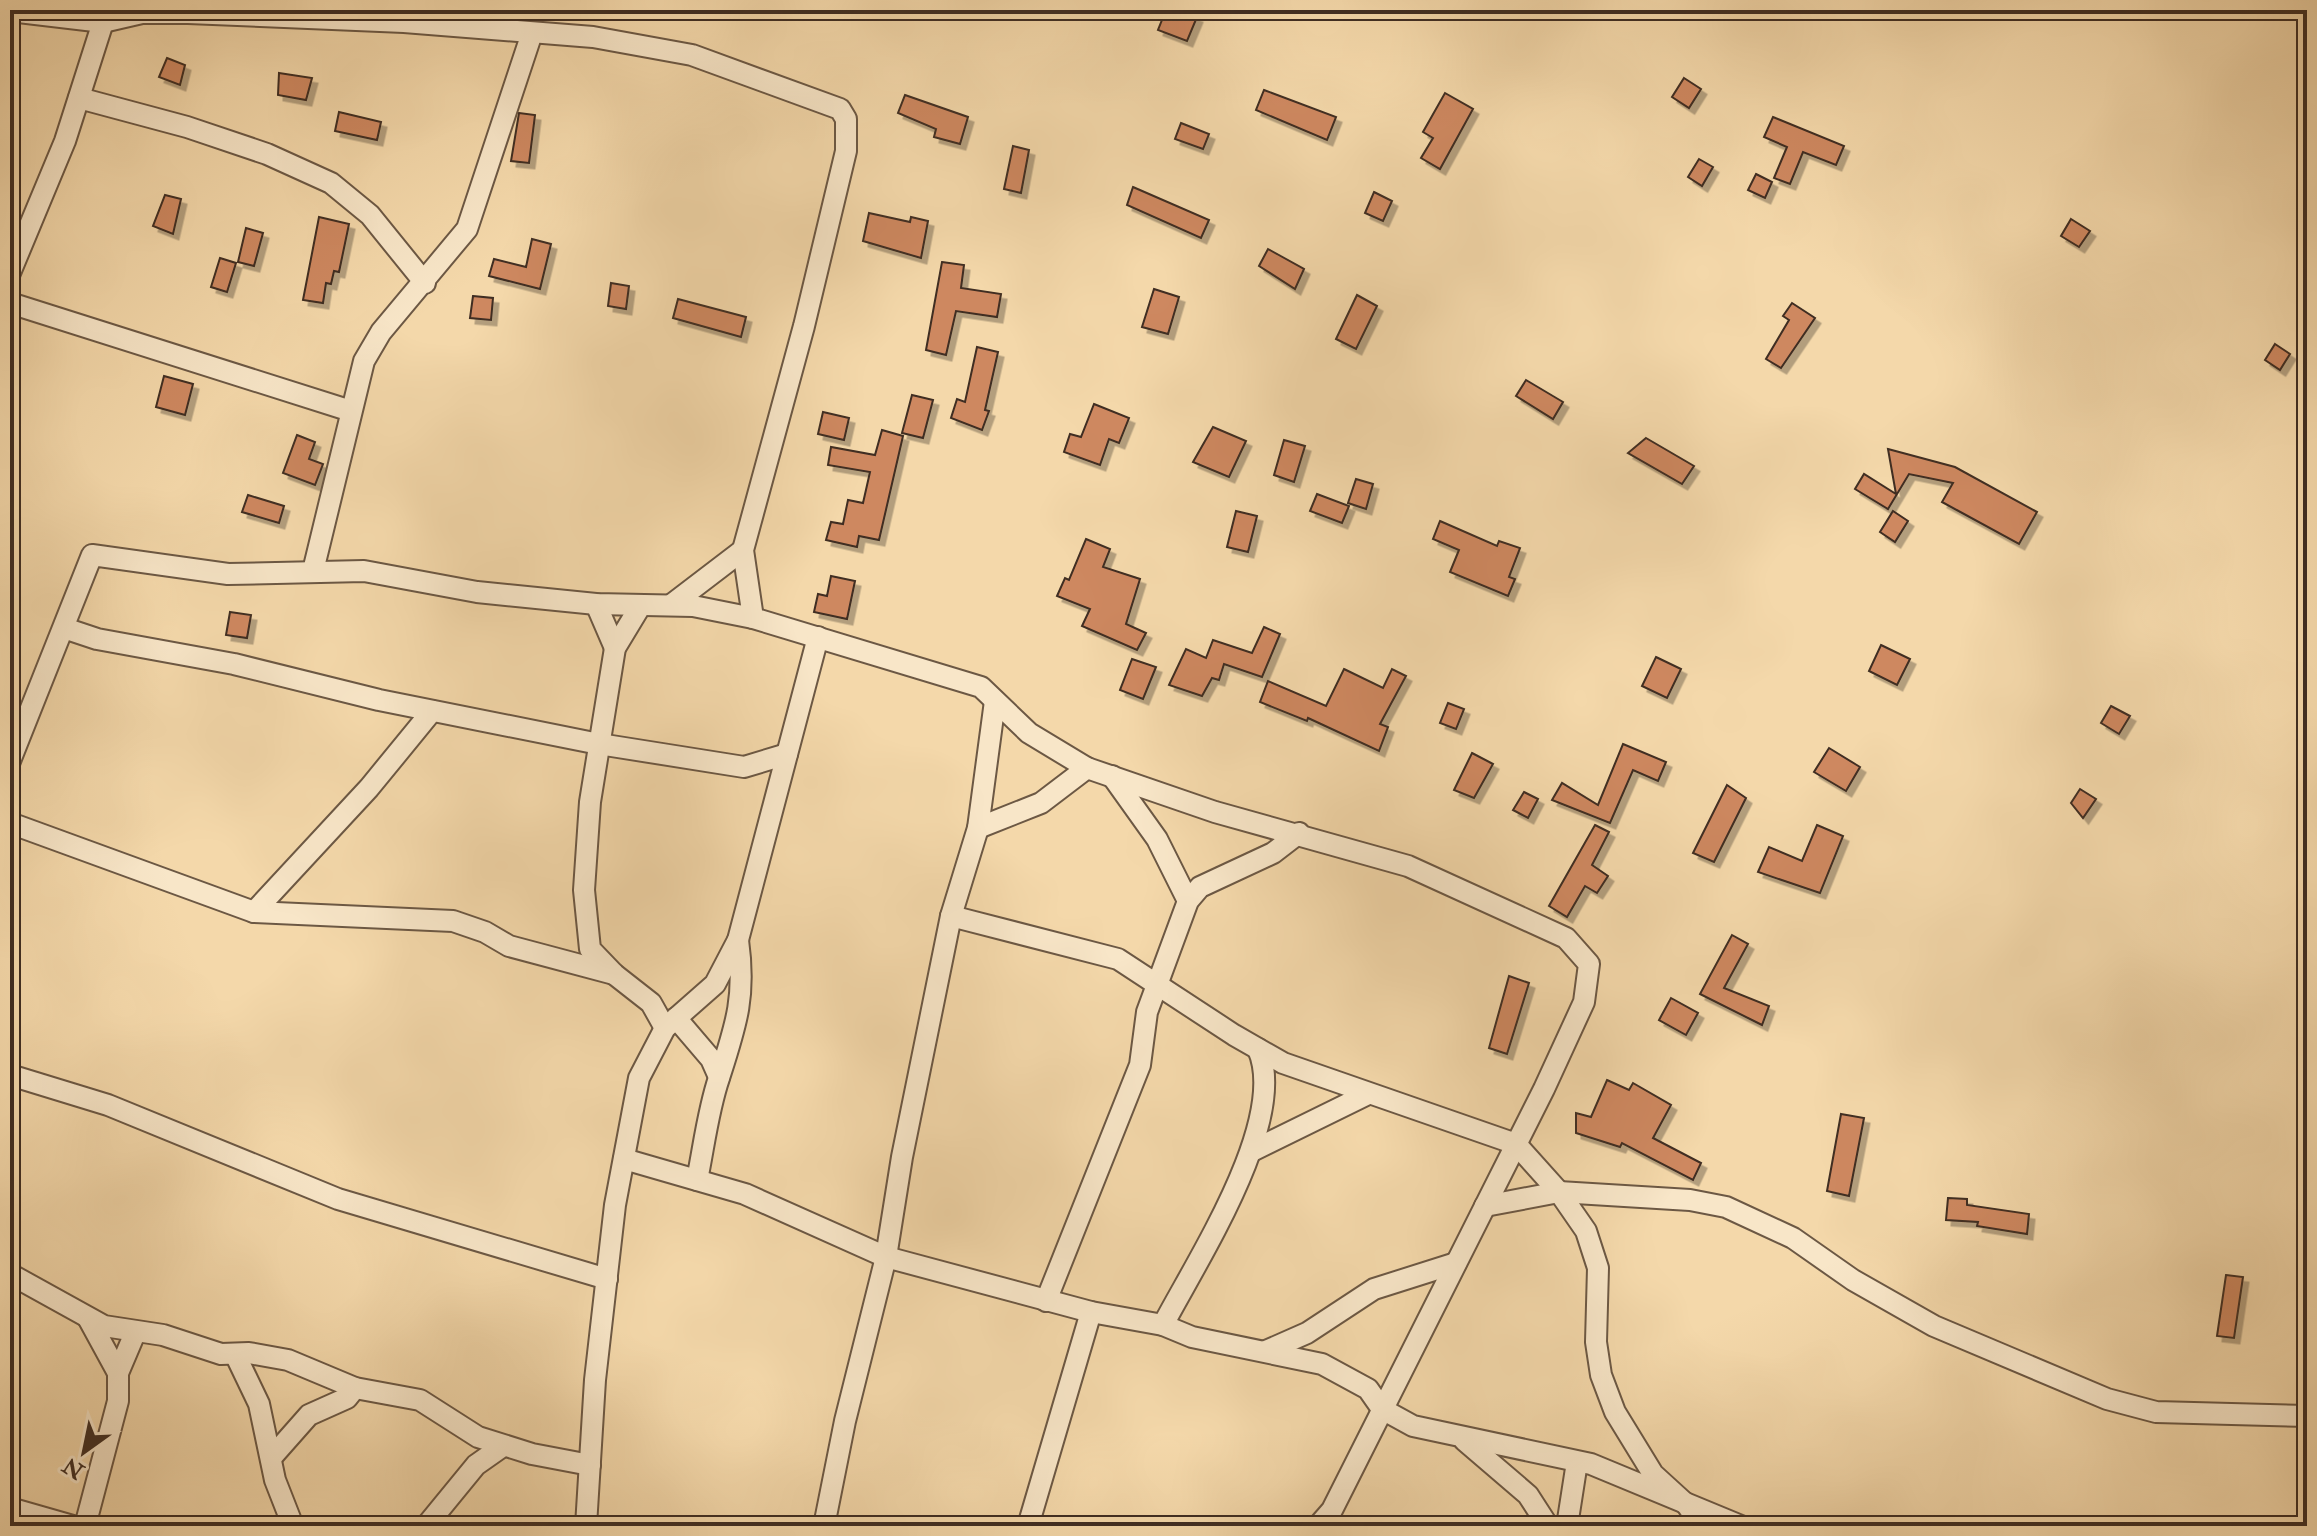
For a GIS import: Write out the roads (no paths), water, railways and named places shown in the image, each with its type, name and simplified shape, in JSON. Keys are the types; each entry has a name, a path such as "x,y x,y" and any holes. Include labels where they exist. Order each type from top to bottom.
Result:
{"street":[{"path":"10,11 103,22 142,13 188,13 404,22 593,37 692,55 840,109 846,119 846,151 808,312 743,550 753,618"},
{"path":"10,273 65,141 103,22"},
{"path":"313,571 364,361 381,332 467,229 532,33"},
{"path":"79,98 187,127 267,154 331,183 370,215 425,283"},
{"path":"10,303 351,411"},
{"path":"671,605 743,550"},
{"path":"10,761 92,555 228,574 364,571 477,592 596,604 693,606 753,618 981,687 1029,733 1087,768 1215,812 1299,833 1408,866 1566,938 1589,964 1584,1002 1332,1510 1318,1526"},
{"path":"596,604 615,648"},
{"path":"641,605 615,648 590,802 584,890 590,949 711,1059 719,1077"},
{"path":"64,628 97,639 234,664 432,711 599,744 744,767 787,754"},
{"path":"586,1526 607,1279 639,1078 670,1023 715,984 738,940 818,637"},
{"path":"824,1526 845,1421 886,1257 902,1157 951,916 978,828 995,701"},
{"path":"254,912 369,788 432,711"},
{"path":"744,767 777,792"},
{"path":"978,828 1041,803 1087,768"},
{"path":"1112,776 1157,839 1188,901"},
{"path":"10,823 254,912 453,921 485,932 509,946 614,974"},
{"path":"1046,1301 1140,1065 1147,1012 1188,901 1200,887 1273,853 1299,833"},
{"path":"951,916 1118,959 1283,1063 1516,1144 1559,1192 1586,1231 1598,1268 1596,1342 1601,1375 1615,1412 1653,1474 1687,1505 1701,1526"},
{"path":"697,1180 744,980 738,940"},
{"path":"1163,1325 1252,1151 1266,1098 1265,1066 1258,1049"},
{"path":"10,1075 108,1105 338,1199 607,1279"},
{"path":"1252,1151 1368,1094"},
{"path":"624,1159 745,1194 886,1257 1046,1301 1163,1325 1192,1337 1322,1364 1368,1389 1382,1409 1413,1426 1577,1462 1741,1526"},
{"path":"1485,1206 1559,1192 1690,1200 1726,1207 1793,1238 1853,1280 1934,1326 2107,1399 2156,1412 2307,1416"},
{"path":"1266,1351 1307,1333 1374,1289 1456,1263"},
{"path":"10,1274 88,1318 135,1333 163,1335 221,1354 288,1360 355,1388 420,1400 478,1437 503,1446 590,1465"},
{"path":"1028,1526 1091,1312"},
{"path":"88,1318 118,1373"},
{"path":"85,1526 118,1401 118,1373 135,1333"},
{"path":"235,1354 259,1404 271,1458 293,1526"},
{"path":"271,1458 309,1415 347,1398 355,1388"},
{"path":"1461,1438 1528,1495 1548,1526"},
{"path":"426,1526 476,1465 503,1446"},
{"path":"1567,1526 1577,1462"},
{"path":"10,1508 73,1526"}]}
